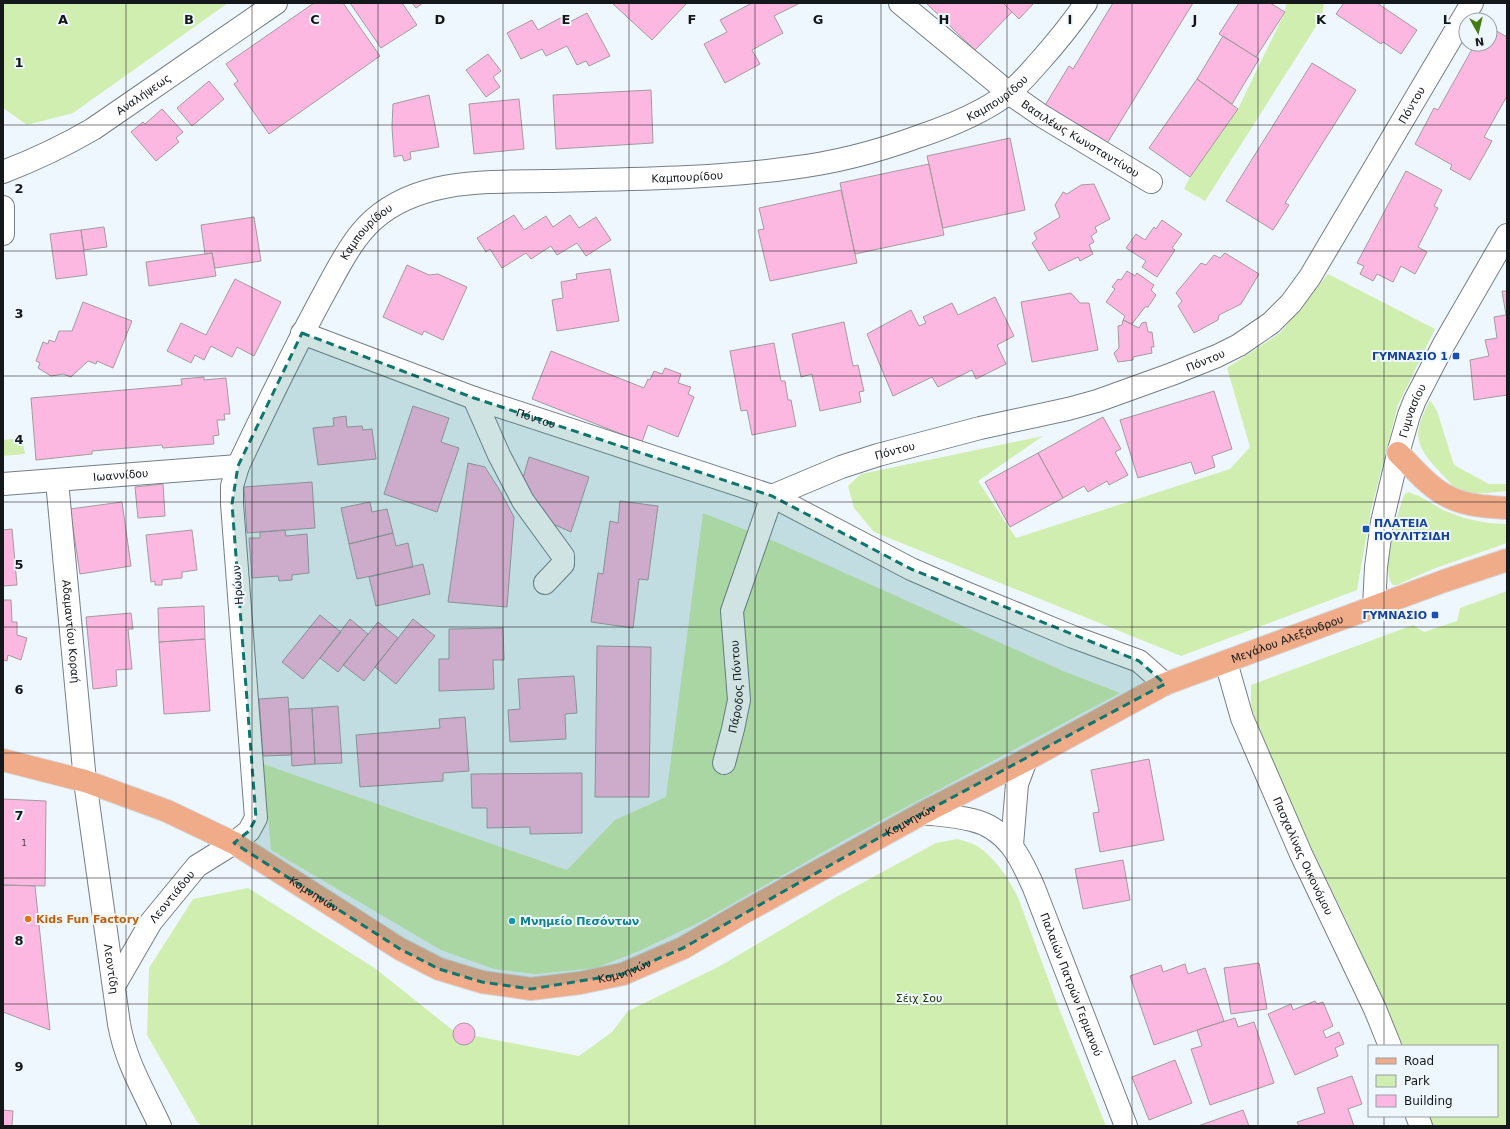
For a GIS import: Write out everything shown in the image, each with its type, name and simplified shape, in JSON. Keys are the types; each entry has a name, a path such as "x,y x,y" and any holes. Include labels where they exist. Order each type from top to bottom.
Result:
{"main road":[{"path":"1398,453 1429,484 1449,497 1466,503 1489,508 1507,508"},
{"name":"Μεγάλου Αλεξάνδρου","path":"1226,662 1374,607 1507,560"},
{"name":"Κομνηνών","path":"3,760 85,781 167,811 234,843 400,949 439,969 482,982 532,989 580,983 623,974 683,948 923,814 1165,684 1226,662"}],"street":[{"name":"Αναλήψεως","path":"3,172 48,153 93,129 276,3"},
{"name":"Βασιλέως Κωνσταντίνου","path":"900,3 967,60 1009,93 1042,116 1151,182"},
{"name":"Καμπουρίδου","path":"302,333 340,265 366,228 374,219 391,208 424,192 456,185 481,183 679,177 760,172 794,168 862,153 915,138 976,114 1009,93 1030,73 1054,45 1086,3"},
{"name":"Πόντου","path":"772,496 841,468 898,449 980,428 1068,409 1127,391 1217,356 1239,345 1260,331 1280,315 1310,277 1472,3"},
{"path":"3,206 3,234"},
{"name":"Γυμνασίου","path":"1374,607 1376,567 1380,539 1398,453 1407,421 1418,394 1444,344 1507,235"},
{"name":"Πόντου","path":"302,333 474,398 772,496 878,552 952,587 1066,634 1139,661 1165,684"},
{"name":"Ηρώων","path":"234,843 249,831 256,818 232,504 232,486 238,466 302,333"},
{"path":"474,398 499,455 523,501 563,556 563,564 546,583"},
{"name":"Ιωαννίδου","path":"3,484 238,466"},
{"name":"Αδαμαντίου Κοραή","path":"57,481 85,781"},
{"name":"Πάροδος Πόντου","path":"724,763 739,700 732,611 772,496"},
{"name":"Πασχαλίνας Οικονόμου","path":"1226,662 1242,718 1301,854 1371,1002 1390,1045"},
{"path":"1012,845 1017,784 1026,760"},
{"name":"Λεοντίδη","path":"85,781 119,1024 125,1051 130,1064 160,1126"},
{"name":"Παλαιών Πατρών Γερμανού","path":"923,814 972,820 991,827 1003,835 1012,845 1034,888 1126,1126"},
{"name":"Λεοντιάδου","path":"114,986 150,922 197,866 234,843"}],"highlighted area":[{"path":"302,333 474,398 772,496 911,569 1139,661 1165,684 923,813 683,948 623,974 531,989 482,982 439,969 400,949 234,843 249,831 256,818 232,504 238,466"}],"green space":[{"path":"3,3 228,3 73,113 27,125 3,108"},
{"path":"1286,3 1324,3 1322,17 1205,201 1184,189 1190,177 1238,109 1285,12"},
{"path":"1328,274 1435,329 1398,405 1371,510 1357,590 1181,656 874,532 854,508 848,486 861,474 1043,436 978,481 1016,538 1230,469 1250,447 1227,368 1280,333"},
{"path":"1430,400 1437,411 1454,465 1489,484 1507,484 1507,491 1482,493 1462,492 1454,486 1425,455 1421,447 1418,431 1420,422"},
{"path":"22,438 25,454 3,456 3,440"},
{"path":"1408,492 1419,496 1443,510 1464,518 1488,523 1507,524 1507,543 1433,569 1397,585 1393,585 1389,578 1388,567 1391,541 1404,495"},
{"path":"703,513 776,542 1063,671 1120,693 848,838 702,921 639,951 596,968 536,974 494,969 441,950 271,850 263,764 567,870 615,820 666,797"},
{"path":"1507,591 1507,1126 1433,1126 1429,1117 1498,1117 1498,1045 1403,1045 1353,934 1288,799 1262,740 1251,706 1251,685 1413,625 1424,632 1457,621 1460,608"},
{"name":"Σέιχ Σου","path":"957,839 975,845 986,853 1003,872 1019,900 1060,1011 1106,1126 202,1126 197,1122 147,1035 149,968 193,899 248,888 376,969 455,1032 579,1056 612,1032 628,1011 720,966 838,896 936,843"}],"building":[{"path":"314,3 343,3 380,56 269,134 234,84 238,81 226,64"},
{"path":"350,3 402,3 417,25 381,48"},
{"path":"412,3 423,3 416,8"},
{"path":"612,3 687,3 652,40"},
{"path":"752,3 800,3 774,16 783,33 752,50 760,64 725,83 704,44 727,32 720,20"},
{"path":"926,3 1003,3 1012,12 975,50"},
{"path":"1003,3 1034,3 1019,19"},
{"path":"1113,3 1193,3 1106,145 1044,107 1069,66 1073,69"},
{"path":"1239,3 1270,3 1285,12 1256,57 1219,34"},
{"path":"1344,3 1377,3 1417,30 1401,54 1383,42 1381,44 1336,14"},
{"path":"587,13 610,56 589,66 586,61 577,65 567,46 546,56 542,49 521,59 507,33 532,20 538,30 562,17 566,24"},
{"path":"1498,32 1507,37 1507,96 1484,137 1492,141 1470,180 1450,169 1452,165 1415,144 1434,108 1438,110 1471,52 1498,52"},
{"path":"1223,36 1259,59 1232,104 1197,79"},
{"path":"488,54 501,71 493,77 500,87 486,97 466,70"},
{"path":"1312,63 1356,90 1285,203 1289,205 1273,230 1226,201"},
{"path":"1197,79 1238,109 1190,177 1149,148"},
{"path":"209,81 224,99 192,126 177,108"},
{"path":"651,90 653,143 556,149 553,95"},
{"path":"429,95 439,147 410,152 411,159 404,161 402,155 394,157 392,127 393,104"},
{"path":"519,99 524,149 474,154 469,104"},
{"path":"162,109 183,132 176,138 179,142 156,161 131,132 143,122 145,124"},
{"path":"1010,138 1025,210 943,228 927,156"},
{"path":"929,164 944,235 855,254 840,183"},
{"path":"1406,171 1442,190 1434,206 1438,208 1418,247 1427,252 1415,274 1401,266 1393,282 1377,274 1373,281 1360,274 1364,266 1357,263"},
{"path":"1094,184 1110,219 1095,227 1097,232 1091,236 1094,242 1089,245 1093,254 1080,261 1078,257 1049,271 1032,243 1037,239 1034,233 1060,217 1055,205 1063,192 1067,194 1081,185"},
{"path":"841,190 857,263 770,281 758,230 764,229 759,208"},
{"path":"514,215 524,230 546,216 553,227 570,215 579,228 596,217 611,240 586,256 577,243 557,255 551,246 531,259 526,253 502,268 490,249 486,252 477,238"},
{"path":"254,217 261,261 215,268 212,253 205,254 201,225"},
{"path":"1162,220 1182,234 1172,248 1175,250 1157,277 1142,267 1146,261 1126,248 1136,234 1145,240 1154,227 1156,229"},
{"path":"104,227 107,247 84,250 81,230"},
{"path":"81,230 87,275 56,279 50,234"},
{"path":"212,253 216,276 149,286 146,262"},
{"path":"1225,253 1259,274 1241,304 1219,315 1218,320 1194,333 1178,306 1182,301 1176,293 1201,263 1206,265 1214,255 1220,258"},
{"path":"407,265 429,275 438,274 467,287 443,340 424,331 422,335 383,317"},
{"path":"610,269 619,321 557,331 552,300 563,298 561,282 577,279 576,274"},
{"path":"1127,271 1135,276 1137,273 1154,285 1151,290 1156,295 1148,307 1145,307 1132,324 1123,320 1125,316 1106,302 1115,289 1112,287 1118,279 1121,280"},
{"path":"235,279 281,302 254,356 237,347 232,357 211,346 204,360 195,355 191,363 167,351 181,323 206,335"},
{"path":"1502,291 1507,291 1507,395 1474,400 1470,360 1489,356 1485,340 1497,338 1494,317 1506,315"},
{"path":"1071,293 1080,303 1089,303 1098,350 1032,362 1021,302"},
{"path":"995,297 1014,336 997,345 1006,364 976,379 972,370 938,387 932,377 893,396 867,334 911,310 919,326 926,323 923,317 952,303 958,315"},
{"path":"83,302 132,321 113,368 97,361 96,364 88,361 71,377 63,374 51,376 38,368 40,363 36,361 43,342 48,344 49,340 55,342 59,331 72,331"},
{"path":"1123,320 1139,328 1142,323 1146,322 1148,332 1152,332 1154,347 1151,347 1152,353 1133,357 1133,360 1118,362 1114,353 1119,348 1118,326 1122,325"},
{"path":"844,322 853,366 858,365 864,391 859,392 861,402 820,411 812,374 801,377 792,334"},
{"path":"774,343 781,381 785,381 788,400 791,400 796,426 752,435 747,410 741,411 730,351"},
{"path":"551,351 644,388 654,371 662,374 665,368 681,374 678,383 691,387 688,394 694,397 678,437 648,425 642,442 532,399"},
{"path":"204,377 204,380 226,378 230,414 224,414 225,420 217,420 219,435 213,436 214,444 163,448 162,445 92,451 92,454 36,460 31,398 182,385 181,379"},
{"path":"1214,391 1232,449 1212,456 1215,467 1195,474 1191,462 1138,478 1120,420"},
{"path":"413,406 449,418 441,442 459,448 437,512 384,494"},
{"path":"346,416 347,427 362,426 363,430 372,429 376,459 318,465 313,428 334,426 333,418"},
{"path":"1103,417 1121,449 1115,452 1128,475 1109,485 1107,481 1088,492 1084,486 1063,498 1038,453"},
{"path":"1038,453 1063,498 1010,527 985,482"},
{"path":"529,457 589,477 571,532 544,520 521,485"},
{"path":"468,463 485,467 514,517 507,607 448,602"},
{"path":"312,482 315,528 247,533 244,487"},
{"path":"163,484 165,516 138,518 135,487"},
{"path":"620,501 658,506 648,580 639,579 633,628 591,622 598,573 603,574 610,521 618,523"},
{"path":"122,502 131,566 80,574 70,509"},
{"path":"370,502 372,512 387,509 393,533 349,544 341,508"},
{"path":"12,529 17,585 3,586 3,530"},
{"path":"192,530 197,570 182,572 182,578 162,580 162,585 155,585 155,581 151,582 146,535"},
{"path":"285,530 286,536 307,534 309,573 292,575 292,580 279,581 278,576 252,578 249,538 260,538 260,532"},
{"path":"393,533 396,546 408,543 413,567 357,579 349,544"},
{"path":"423,564 430,594 376,606 369,577"},
{"path":"3,600 11,600 12,622 17,622 17,635 27,638 21,660 8,655 7,661 3,660"},
{"path":"204,606 205,639 159,642 158,608"},
{"path":"131,613 133,629 128,629 132,669 116,670 117,686 93,689 86,617"},
{"path":"320,615 341,632 303,679 282,662"},
{"path":"350,619 368,634 338,672 320,658"},
{"path":"413,619 435,636 396,684 375,667"},
{"path":"378,622 398,638 364,681 343,665"},
{"path":"503,628 504,660 493,660 494,689 439,691 439,659 449,659 449,629"},
{"path":"205,639 210,711 164,714 159,642"},
{"path":"597,646 651,647 649,797 595,797"},
{"path":"574,676 577,713 565,714 566,739 510,742 508,710 520,709 518,679"},
{"path":"288,697 292,755 263,756 259,699"},
{"path":"338,706 342,763 315,764 312,708"},
{"path":"312,708 315,764 292,766 289,709"},
{"path":"465,717 469,771 443,773 443,781 360,787 356,735 440,728 439,719"},
{"path":"1149,759 1164,840 1100,852 1093,813 1099,812 1091,770"},
{"path":"582,773 582,833 530,834 530,827 487,828 487,808 472,808 471,774"},
{"path":"3,799 46,801 45,886 3,885"},
{"path":"1123,860 1130,900 1083,909 1075,869"},
{"path":"3,885 35,886 50,1030 3,1012"},
{"path":"1259,963 1267,1009 1231,1014 1224,968"},
{"path":"1185,964 1188,974 1205,968 1224,1021 1154,1045 1130,976 1161,965 1163,972"},
{"path":"1315,1001 1317,1004 1323,1002 1333,1026 1323,1031 1326,1038 1339,1032 1344,1044 1335,1048 1338,1056 1295,1075 1268,1014 1291,1004 1293,1010"},
{"path":"1235,1018 1238,1027 1254,1022 1274,1083 1210,1105 1191,1049 1202,1046 1197,1030"},
{"path":"464,1023 472,1026 475,1034 472,1042 464,1045 456,1042 453,1034 456,1026"},
{"path":"1175,1060 1192,1103 1149,1120 1132,1077"},
{"path":"1352,1076 1362,1104 1348,1109 1354,1126 1299,1126 1297,1122 1325,1113 1317,1088"},
{"path":"3,1110 13,1111 12,1126 3,1126"},
{"path":"1243,1110 1249,1126 1198,1126"}],"place":[{"name":"ΓΥΜΝΑΣΙΟ 1","path":"1456,356"},
{"name":"ΠΛΑΤΕΙΑ ΠΟΥΛΙΤΣΙΔΗ","path":"1366,529"},
{"name":"ΓΥΜΝΑΣΙΟ","path":"1435,615"},
{"name":"Kids Fun Factory","path":"28,919"},
{"name":"Μνημείο Πεσόντων","path":"512,921"}]}
